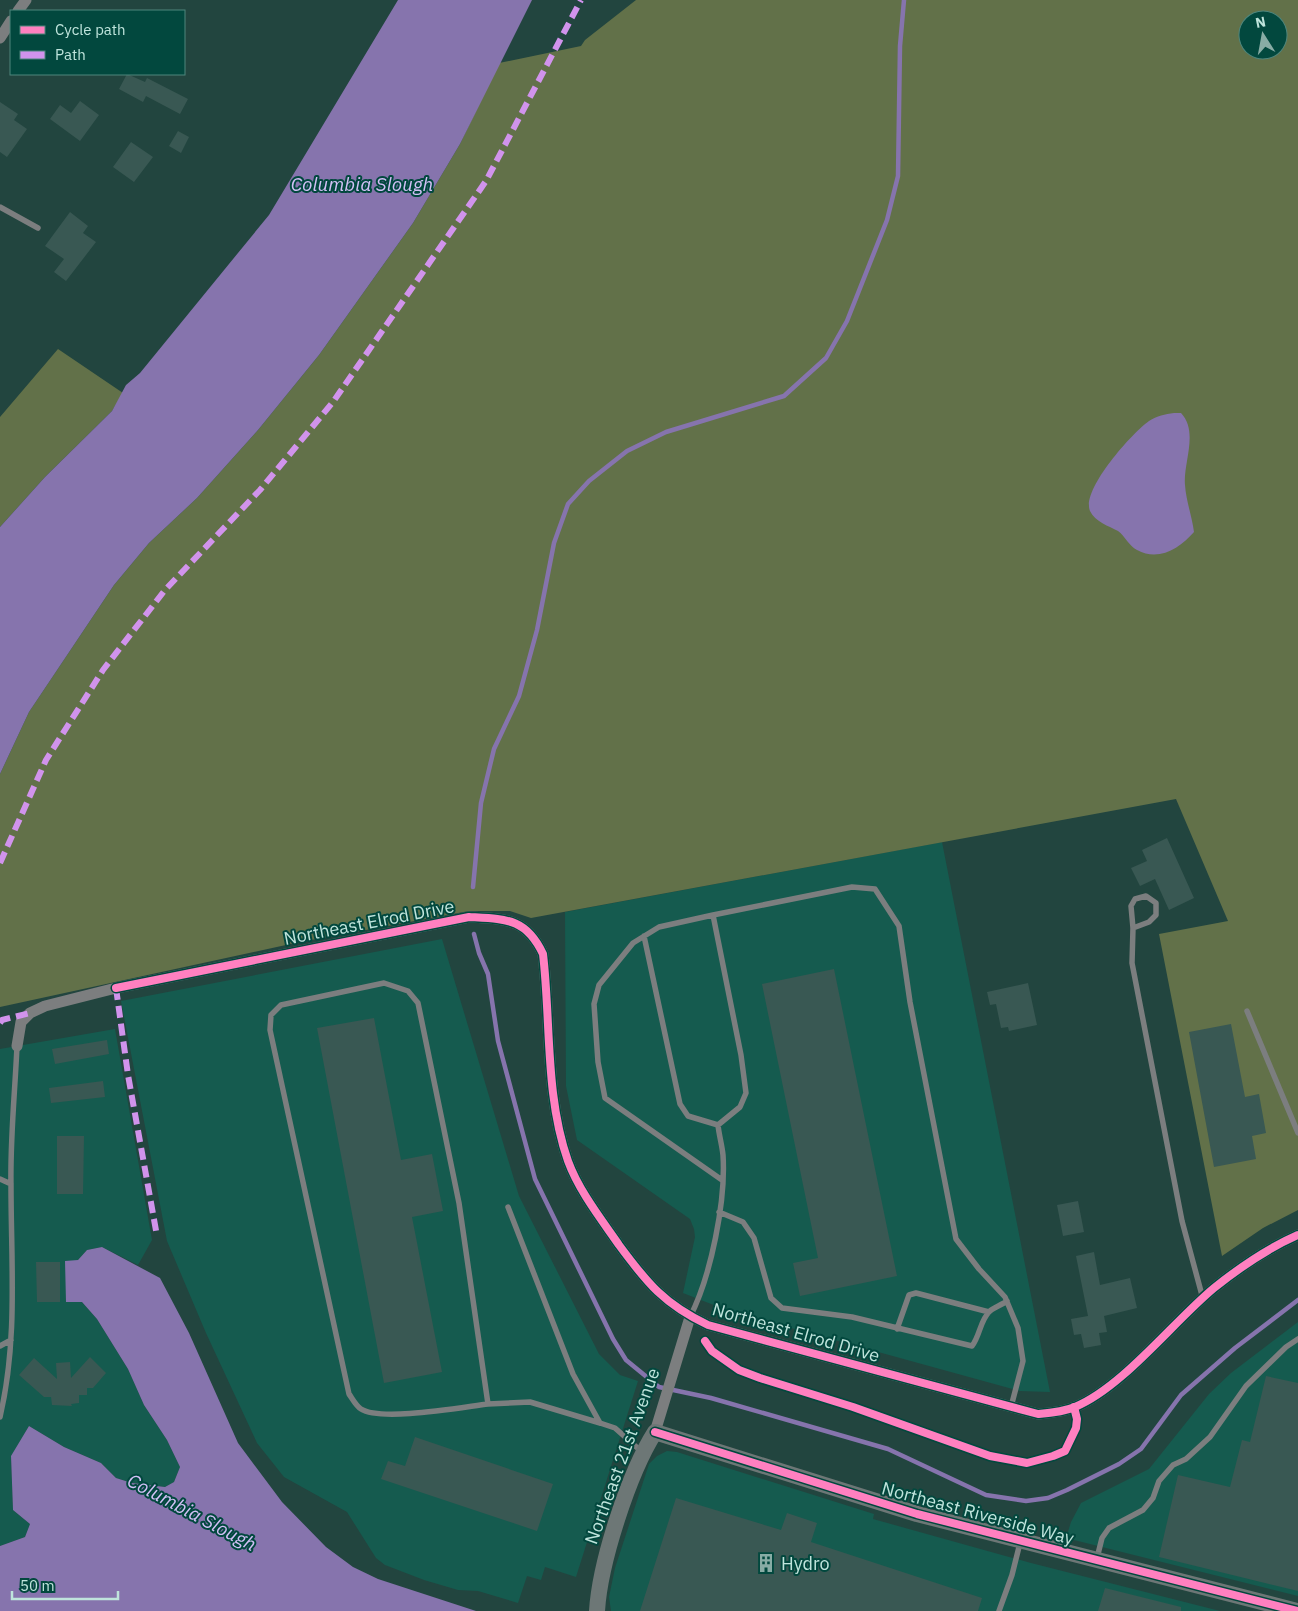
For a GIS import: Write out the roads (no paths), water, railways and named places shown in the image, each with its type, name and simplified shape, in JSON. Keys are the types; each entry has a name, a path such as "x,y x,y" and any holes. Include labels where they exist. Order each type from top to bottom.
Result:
{"street":[{"path":"0,38 10,23"},
{"name":"Northeast Elrod Drive","path":"17,1046 21,1022 30,1013 45,1006 116,988 440,922 469,918 513,921 531,934 543,954 556,1108 560,1134 578,1182 643,1277 672,1306 708,1325 1038,1414 1074,1407 1089,1400 1114,1382 1202,1298 1243,1267 1298,1235"},
{"name":"Northeast 21st Avenue","path":"597,1606 605,1562 642,1452 655,1432 662,1414 690,1316"},
{"name":"Northeast Riverside Way","path":"655,1432 852,1495 1267,1607 1297,1611"}],"lane":[{"path":"0,207 38,228"},
{"path":"722,1180 604,1098 598,1062 594,1004 599,985 618,959 633,943 659,927 852,888 875,889 898,926 910,1002 956,1239 1007,1302 1018,1328 1023,1361 1012,1407"},
{"path":"1133,928 1149,922 1156,915 1156,903 1146,896 1135,899 1131,906 1133,928 1132,963 1182,1221 1202,1298"},
{"path":"713,915 741,1055 746,1093 740,1107 718,1125"},
{"path":"644,936 680,1104 688,1116 718,1125"},
{"path":"488,1404 459,1203 418,1003 408,991 384,983 280,1005 271,1015 270,1030 349,1394 361,1409 380,1414 441,1411 488,1404 530,1402 614,1428 642,1452"},
{"path":"1246,1011 1298,1133"},
{"path":"0,1417 11,1340 13,1252 11,1184 17,1046"},
{"path":"690,1316 702,1294 719,1212 723,1156 718,1125"},
{"path":"0,1179 11,1184"},
{"path":"508,1207 573,1374 600,1423"},
{"path":"719,1212 743,1222 754,1238 771,1298 782,1308 852,1317 972,1346 978,1339 983,1321 989,1312 1007,1302"},
{"path":"897,1329 909,1295 916,1293 989,1312"},
{"path":"1096,1560 1102,1538 1109,1528 1143,1510 1153,1498 1159,1481 1173,1465 1186,1459 1210,1437 1246,1386 1286,1347 1298,1339"},
{"path":"0,1346 11,1340"},
{"path":"999,1611 1012,1576 1020,1541"}],"water":[{"name":"Columbia Slough","path":"398,0 532,0 460,144 413,223 319,355 258,430 197,498 149,543 114,585 29,712 0,774 0,527 45,477 112,411 126,385 140,373 269,215"},
{"path":"1181,413 1189,429 1190,438 1185,485 1194,532 1176,548 1168,552 1161,554 1145,553 1129,544 1118,531 1095,518 1090,511 1089,502 1100,476 1131,437 1152,419"},
{"path":"102,1247 160,1278 189,1333 238,1443 282,1502 326,1547 353,1567 378,1579 476,1611 0,1611 0,1546 25,1537 30,1524 13,1510 11,1456 29,1426 64,1447 101,1463 116,1478 132,1483 165,1487 174,1482 180,1467 167,1440 144,1405 128,1369 97,1319 82,1302 66,1302 65,1261 78,1260 87,1250"}],"waterway":[{"path":"473,887 481,803 494,749 519,696 537,630 554,543 568,504 589,481 627,451 666,432 784,396 826,358 847,321 887,220 898,176 900,46 904,0"},
{"path":"474,934 479,953 488,974 498,1041 535,1179 613,1339 626,1360 659,1387 711,1398 888,1449 986,1495 1026,1501 1048,1498 1067,1490 1119,1464 1141,1449 1181,1395 1235,1348 1298,1300"}],"place":[{"name":"Hydro","path":"766,1563"}]}
